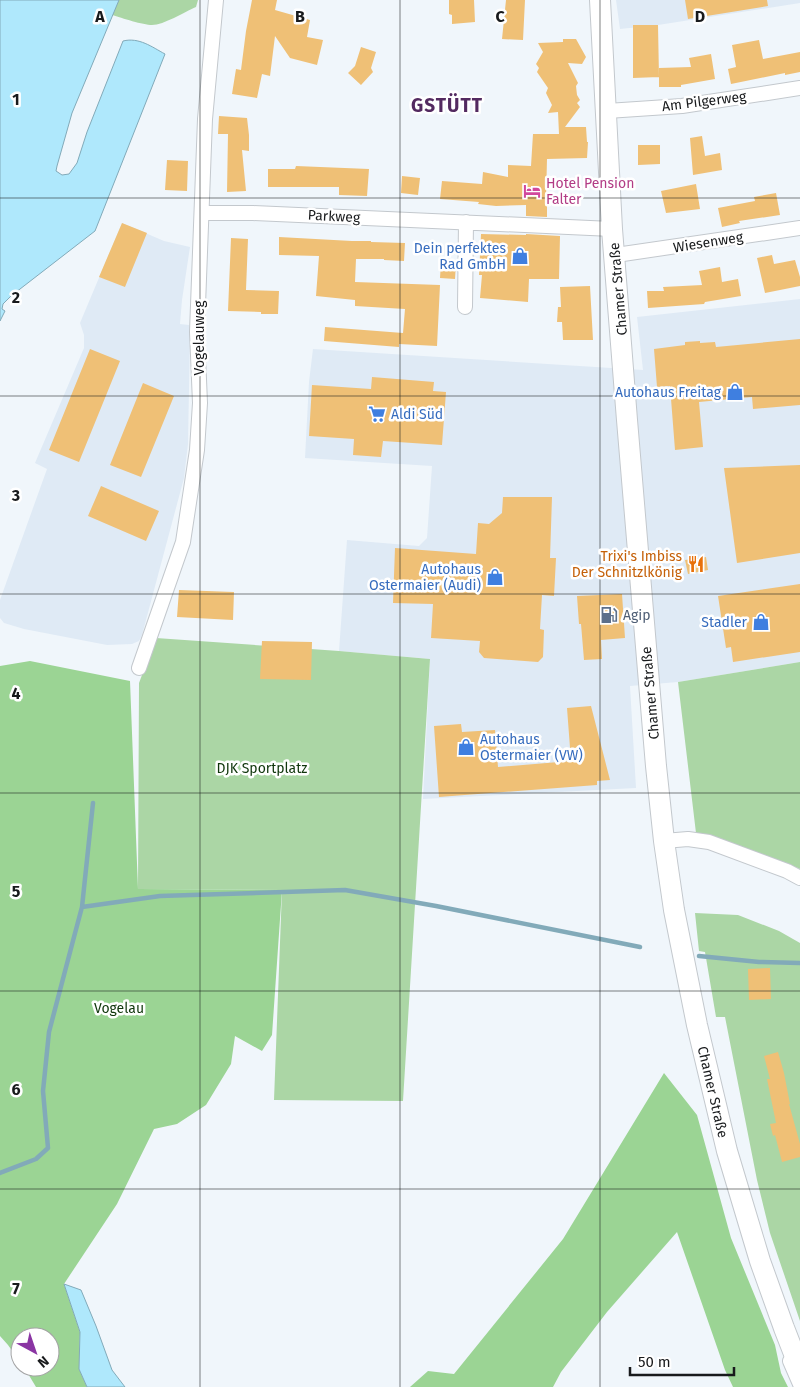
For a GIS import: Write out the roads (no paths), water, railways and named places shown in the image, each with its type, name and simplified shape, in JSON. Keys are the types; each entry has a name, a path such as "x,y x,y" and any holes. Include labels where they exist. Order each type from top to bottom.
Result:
{"main road":[{"name":"Chamer Straße","path":"600,0 612,229 616,256 656,766 674,910 697,1025 724,1141 760,1261 800,1369"}],"street":[{"name":"Vogelauweg","path":"139,668 183,542 197,450 200,403 197,332 205,119 216,0"},
{"name":"Am Pilgerweg","path":"607,111 682,106 800,88"},
{"name":"Parkweg","path":"202,213 252,213 612,229"},
{"path":"465,307 466,222"},
{"name":"Wiesenweg","path":"616,256 800,228"},
{"path":"664,841 688,839 709,842 787,871 800,878"},
{"path":"784,1328 790,1360 800,1384"}],"water":[{"path":"0,0 119,0 72,113 56,171 62,175 69,174 77,163 87,132 123,41 134,40 165,54 95,231 11,296 3,304 2,309 5,311 0,321"},
{"path":"64,1284 81,1290 112,1370 125,1387 87,1387 79,1369 80,1332"}],"waterway":[{"path":"0,1173 36,1159 48,1148 43,1091 49,1032 82,907 93,803"},
{"path":"82,907 160,896 345,890 436,906 640,947"},
{"path":"699,956 759,962 800,963"}],"place":[{"name":"Hotel Pension Falter","path":"532,191"},
{"name":"Dein perfektes Rad GmbH","path":"520,256"},
{"name":"Autohaus Freitag","path":"735,392"},
{"name":"Aldi Süd","path":"377,414"},
{"name":"Trixi's Imbiss Der Schnitzlkönig","path":"696,564"},
{"name":"Autohaus Ostermaier (Audi)","path":"495,577"},
{"name":"Agip","path":"609,615"},
{"name":"Stadler","path":"761,622"},
{"name":"Autohaus Ostermaier (VW)","path":"466,747"}],"district":[{"name":"GSTÜTT","path":"447,105"}],"park label":[{"name":"DJK Sportplatz","path":"262,768"},
{"name":"Vogelau","path":"119,1008"}]}
